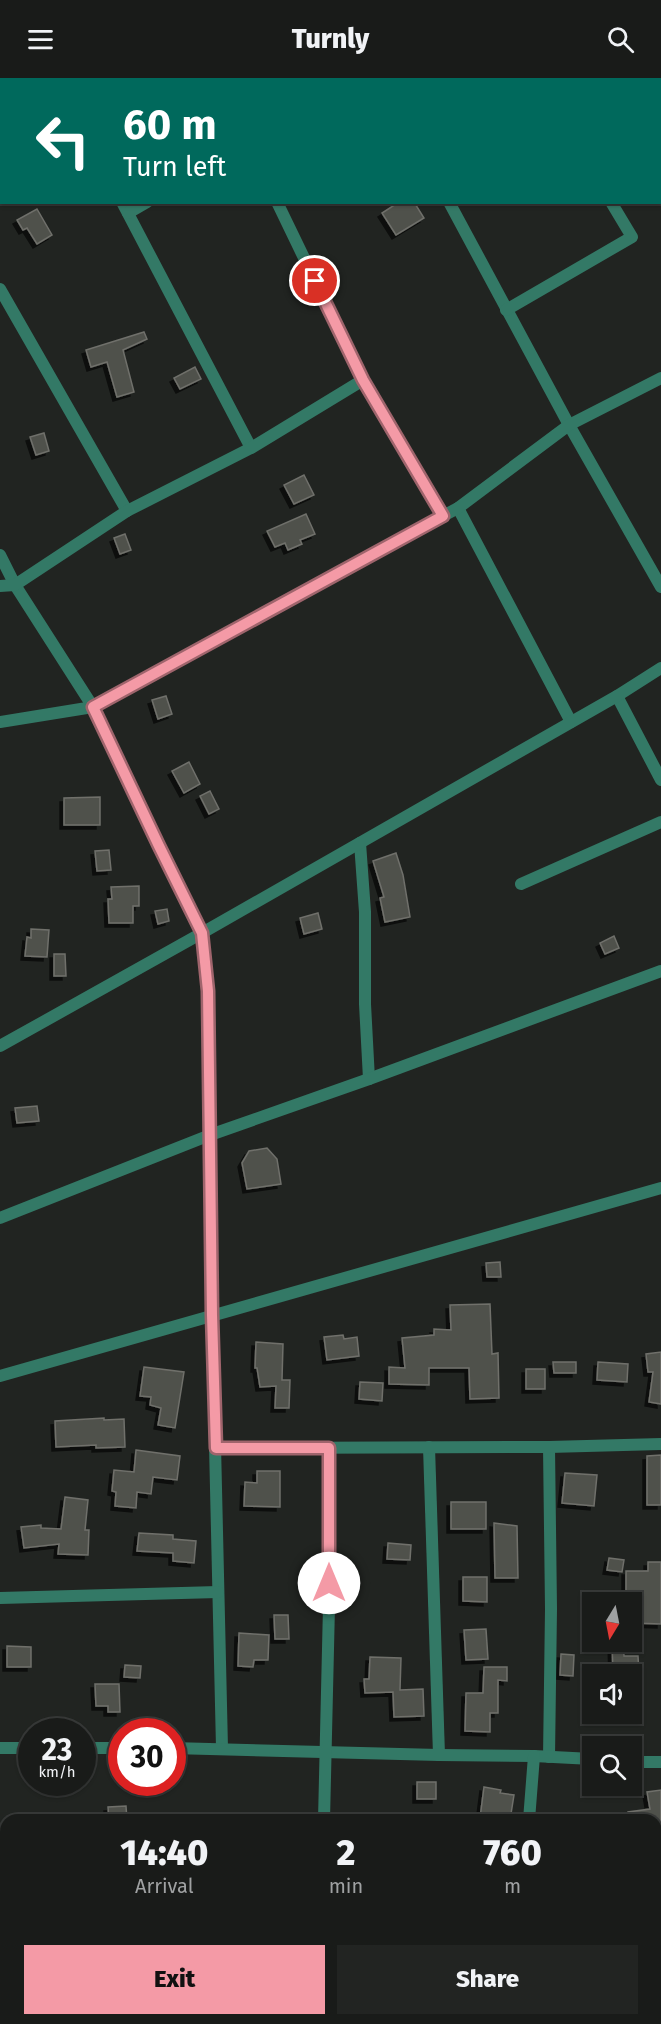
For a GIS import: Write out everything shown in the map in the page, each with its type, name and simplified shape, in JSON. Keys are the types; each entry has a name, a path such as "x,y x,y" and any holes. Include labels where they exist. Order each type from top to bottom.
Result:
{"street":[{"path":"140,204 125,208 251,448"},
{"path":"278,204 363,380 443,516"},
{"path":"450,204 569,425 661,587"},
{"path":"507,310 632,237 612,204"},
{"path":"0,289 127,512"},
{"path":"0,722 93,707 458,508 569,425 661,378"},
{"path":"0,586 15,585 127,512 251,448 363,380"},
{"path":"458,508 571,722"},
{"path":"0,555 15,585 93,707 202,933 208,991 212,1315 222,1748"},
{"path":"0,1046 360,843 661,668"},
{"path":"616,696 661,780"},
{"path":"521,884 661,822"},
{"path":"360,843 365,912 365,1004 369,1079"},
{"path":"0,1218 210,1135 661,971"},
{"path":"0,1376 661,1188"},
{"path":"216,1448 661,1444"},
{"path":"549,1446 551,1609 549,1757"},
{"path":"429,1447 439,1755"},
{"path":"324,1814 329,1606 329,1448"},
{"path":"0,1598 218,1592"},
{"path":"0,1748 18,1748"},
{"path":"186,1748 582,1759"},
{"path":"530,1814 534,1756"},
{"path":"642,1762 661,1762"}],"building":[{"path":"396,204 415,204 424,218 396,235 382,213"},
{"path":"37,209 52,235 37,244 27,228 23,230 17,220"},
{"path":"144,332 147,339 123,350 134,392 117,397 107,362 91,367 86,350"},
{"path":"195,367 201,379 180,389 174,378"},
{"path":"44,433 49,451 36,455 30,437"},
{"path":"304,475 314,495 294,504 284,485"},
{"path":"306,514 315,534 300,540 302,544 288,550 285,543 275,547 267,531"},
{"path":"125,534 131,550 120,554 114,538"},
{"path":"166,696 172,714 158,719 152,700"},
{"path":"189,762 200,784 184,793 172,771"},
{"path":"210,791 219,809 209,814 200,796"},
{"path":"100,797 100,825 64,825 64,798"},
{"path":"109,850 111,870 97,871 95,851"},
{"path":"396,853 403,875 410,917 385,922 380,898 384,897 373,861"},
{"path":"139,886 139,906 133,906 133,923 109,923 108,899 112,899 111,887"},
{"path":"167,909 169,921 158,924 155,911"},
{"path":"318,913 322,929 304,934 300,918"},
{"path":"31,929 49,930 47,957 25,956 27,937 31,938"},
{"path":"614,936 619,948 605,954 600,943"},
{"path":"54,954 65,954 66,976 54,976"},
{"path":"37,1106 39,1121 17,1123 15,1108"},
{"path":"267,1148 277,1159 281,1184 247,1189 242,1163 249,1151"},
{"path":"500,1262 501,1277 487,1277 486,1263"},
{"path":"490,1304 492,1354 498,1353 499,1398 470,1399 469,1368 429,1368 429,1385 389,1384 389,1367 405,1368 402,1338 434,1335 434,1329 451,1330 450,1305"},
{"path":"343,1335 344,1339 357,1337 359,1356 327,1360 324,1337"},
{"path":"256,1342 283,1344 282,1380 290,1380 289,1408 275,1408 276,1386 260,1387 257,1368 255,1368"},
{"path":"661,1352 661,1404 649,1402 653,1372 648,1372 646,1354"},
{"path":"553,1362 576,1362 576,1373 554,1373"},
{"path":"598,1362 628,1364 627,1382 597,1380"},
{"path":"144,1367 184,1372 175,1428 158,1425 161,1408 150,1405 151,1397 140,1396"},
{"path":"526,1369 545,1369 545,1389 526,1389"},
{"path":"360,1382 383,1383 382,1401 359,1399"},
{"path":"104,1418 104,1420 124,1419 125,1447 96,1448 96,1445 56,1447 55,1421"},
{"path":"136,1450 180,1456 177,1480 153,1477 151,1494 137,1492 136,1508 115,1506 116,1492 112,1491 114,1470 134,1472"},
{"path":"661,1455 661,1505 647,1505 647,1456"},
{"path":"257,1471 280,1471 280,1507 244,1506 245,1482 257,1483"},
{"path":"565,1473 597,1475 594,1506 562,1503"},
{"path":"65,1497 88,1500 85,1530 89,1530 88,1555 58,1554 59,1544 24,1548 21,1527 41,1525 41,1528 61,1529"},
{"path":"451,1502 486,1502 486,1529 451,1529"},
{"path":"494,1523 517,1526 518,1578 495,1578"},
{"path":"139,1533 173,1535 173,1539 196,1541 194,1563 173,1561 173,1553 137,1551"},
{"path":"388,1543 411,1545 410,1560 387,1559"},
{"path":"609,1558 624,1560 622,1572 607,1570"},
{"path":"648,1562 661,1562 661,1624 642,1623 642,1592 626,1592 626,1571 648,1571"},
{"path":"463,1577 487,1577 487,1602 463,1601"},
{"path":"274,1615 288,1615 289,1639 275,1639"},
{"path":"486,1629 488,1659 466,1660 464,1630"},
{"path":"239,1633 269,1635 268,1660 254,1660 253,1667 238,1666"},
{"path":"7,1646 31,1647 31,1667 7,1667"},
{"path":"612,1652 624,1652 624,1656 638,1656 638,1664 613,1664"},
{"path":"561,1654 574,1655 573,1676 560,1675"},
{"path":"370,1657 401,1658 400,1690 423,1689 424,1716 394,1717 393,1692 365,1693 364,1679 369,1679"},
{"path":"125,1665 141,1666 140,1678 124,1677"},
{"path":"484,1667 507,1667 507,1681 498,1680 498,1713 490,1713 490,1732 465,1731 466,1693 483,1693"},
{"path":"95,1684 119,1684 120,1712 108,1712 108,1706 96,1706"},
{"path":"417,1782 436,1782 436,1799 417,1799"},
{"path":"484,1787 514,1795 511,1814 481,1814"},
{"path":"661,1790 661,1814 628,1814 628,1812 650,1809 647,1792"},
{"path":"126,1806 127,1814 109,1814 108,1807"}],"route":[{"path":"315,281 363,380 443,516 93,707 202,933 208,991 216,1448 329,1448 329,1583"}]}
